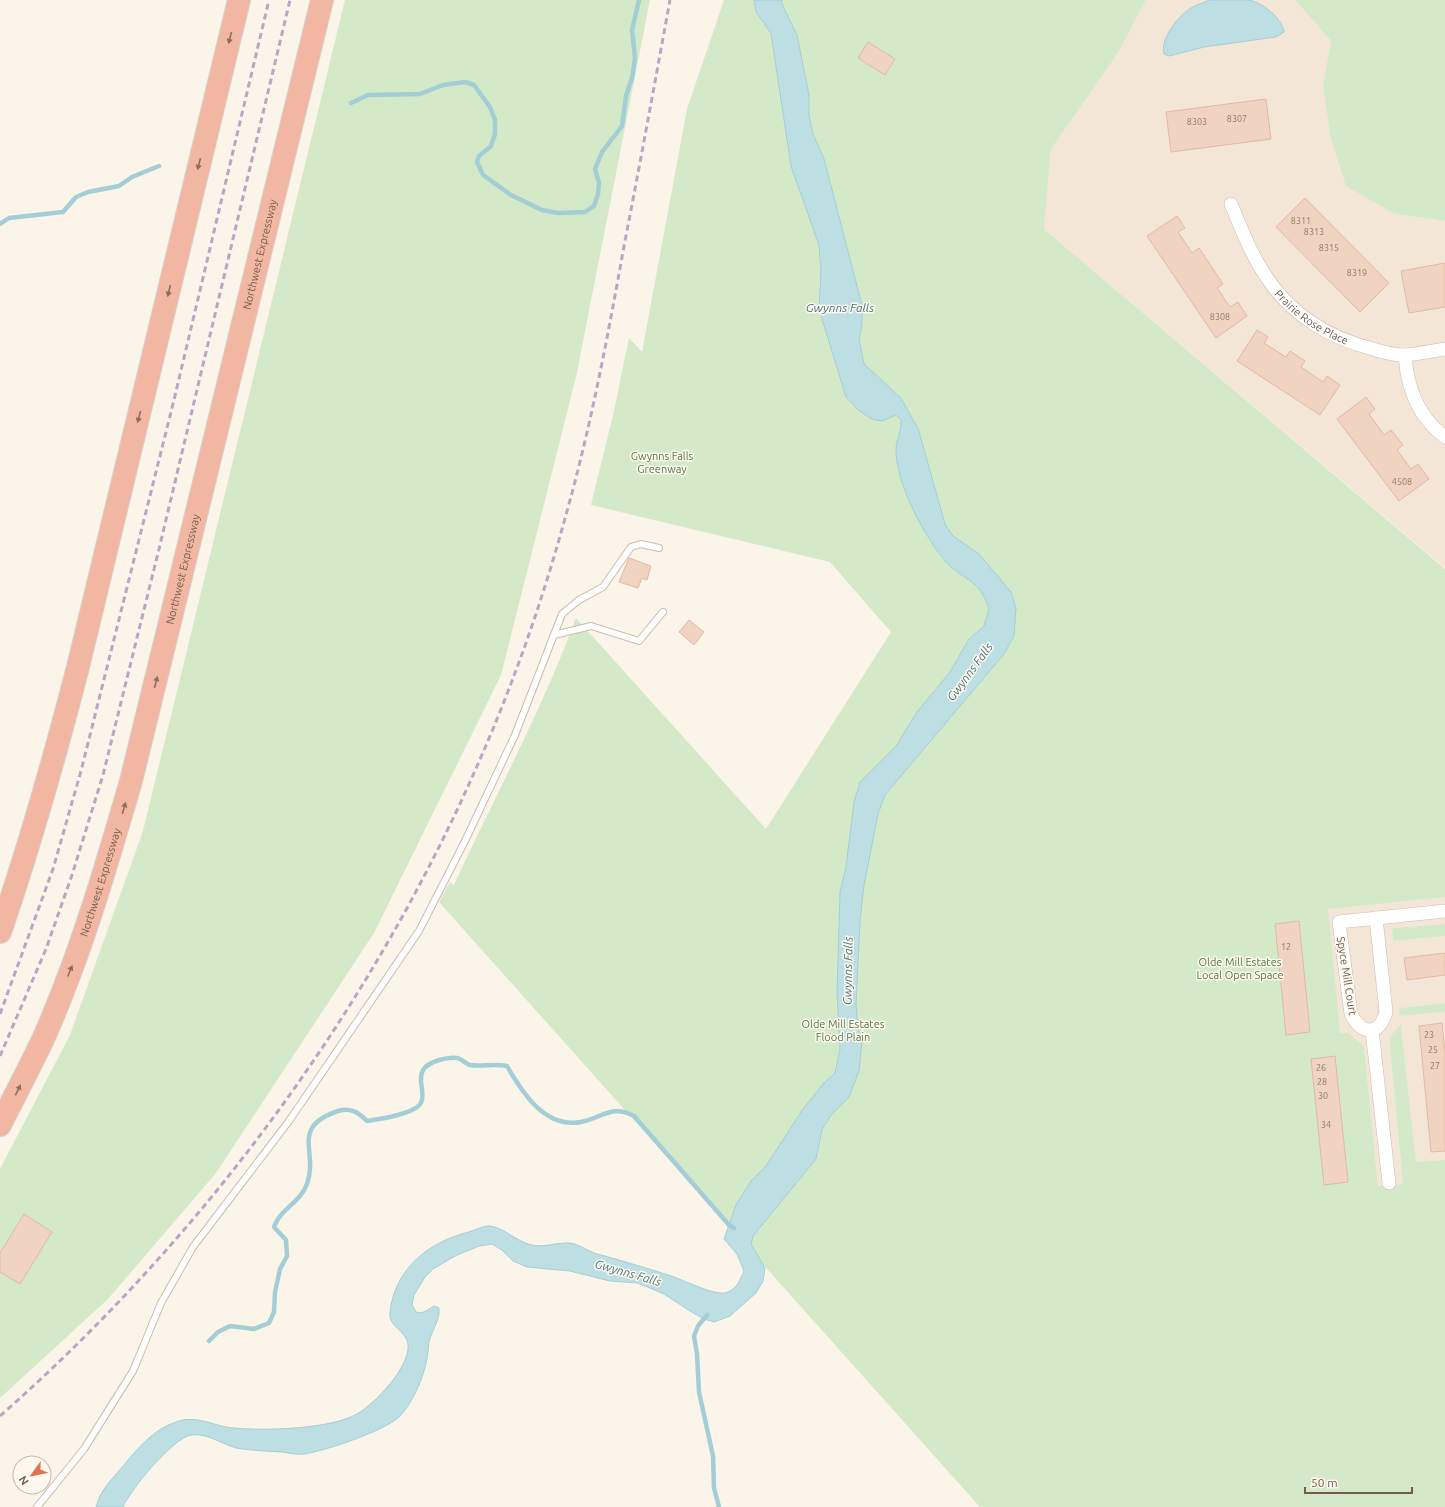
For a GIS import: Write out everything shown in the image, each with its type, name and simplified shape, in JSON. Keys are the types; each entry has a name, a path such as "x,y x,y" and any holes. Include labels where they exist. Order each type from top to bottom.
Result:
{"highway":[{"path":"0,932 24,861 78,667 239,0"},
{"name":"Northwest Expressway","path":"0,1125 45,1035 74,960 102,883 132,781 322,0"}],"street":[{"name":"Prairie Rose Place","path":"1231,204 1264,275 1278,294 1294,310 1332,335 1355,345 1404,355 1445,349"},
{"path":"1404,355 1406,376 1417,404 1426,418 1445,437"},
{"name":"Spyce Mill Court","path":"1372,1030 1365,1029 1356,1023 1350,1014 1339,922 1445,911"},
{"path":"1376,918 1386,1012 1379,1027 1372,1030 1389,1183"}],"lane":[{"path":"37,1507 84,1449 133,1371 161,1303 193,1247 289,1121 419,931 465,841 515,734 562,614 579,600 603,587 631,547 641,544 659,548"},
{"path":"554,636 591,626 639,641 663,612"}],"shaded area":[{"path":"1146,0 1295,0 1331,41 1323,85 1330,135 1395,214 1445,221 1445,568 1044,229 1051,149 1118,53"},
{"path":"1445,897 1445,924 1392,928 1393,941 1445,936 1445,1003 1400,1008 1400,1016 1445,1012 1445,1160 1416,1163 1401,1025 1389,1038 1403,1184 1378,1187 1364,1046 1340,1034 1327,908"}],"green space":[{"path":"345,0 650,0 576,377 501,675 374,933 216,1173 108,1299 0,1398 0,1169 70,1035 143,831"},
{"path":"724,0 1146,0 1118,53 1051,149 1044,229 1445,569 1445,897 1328,909 1340,1033 1348,1033 1364,1046 1378,1186 1403,1184 1389,1038 1401,1024 1416,1162 1445,1160 1445,1507 980,1507 439,902 450,882 454,885 533,719 563,652 576,618 766,829 891,632 830,562 591,505 614,411 629,338 642,352 687,109"},
{"path":"1295,0 1445,0 1445,221 1395,214 1346,186 1330,135 1323,85 1331,41"},
{"path":"1445,924 1445,936 1393,941 1392,928"},
{"path":"1445,1003 1445,1012 1400,1016 1399,1008"}],"water":[{"name":"Gwynns Falls","path":"754,0 782,0 782,4 797,35 809,95 809,116 813,134 824,159 862,305 862,325 859,339 864,364 900,397 918,428 945,524 953,536 979,554 1011,592 1016,608 1014,636 1004,654 885,795 878,814 864,885 860,921 856,1005 858,1027 862,1041 859,1071 849,1097 831,1115 822,1130 816,1159 753,1236 751,1244 765,1268 763,1281 756,1293 730,1316 714,1322 704,1319 664,1294 638,1283 610,1281 570,1271 527,1267 513,1261 502,1250 492,1244 479,1246 455,1256 433,1269 425,1277 414,1295 412,1305 417,1313 424,1312 434,1306 439,1308 439,1313 429,1342 427,1360 419,1384 413,1397 401,1415 394,1421 356,1439 326,1449 301,1454 237,1448 204,1436 191,1435 183,1438 163,1455 134,1489 123,1507 96,1507 98,1500 107,1484 141,1446 161,1429 176,1422 191,1419 234,1428 295,1428 327,1424 341,1420 353,1416 371,1404 399,1372 405,1360 408,1349 405,1336 393,1324 390,1316 393,1296 399,1282 416,1259 440,1243 454,1237 484,1227 494,1227 528,1244 544,1246 570,1243 594,1253 659,1272 713,1292 729,1292 738,1284 744,1271 737,1254 724,1239 736,1205 751,1181 766,1166 803,1109 823,1084 835,1073 840,1049 837,993 840,893 846,867 854,802 860,782 896,746 917,712 950,672 969,639 984,626 989,609 980,590 951,567 938,552 913,510 906,494 897,464 896,446 901,428 901,420 896,415 882,421 872,419 858,410 846,397 819,309 821,271 819,245 791,166 771,33 756,12"},
{"path":"1209,0 1249,0 1260,4 1276,17 1284,32 1276,37 1204,47 1169,56 1164,54 1163,48 1167,35 1181,16 1191,8"}],"building":[{"path":"868,42 895,59 885,75 858,58"},
{"path":"1266,99 1271,139 1171,152 1166,112"},
{"path":"1305,198 1389,283 1360,312 1276,227"},
{"path":"1177,216 1185,228 1178,232 1192,253 1199,248 1223,284 1217,288 1230,307 1238,302 1247,316 1216,338 1147,236"},
{"path":"1445,263 1445,307 1409,313 1401,271"},
{"path":"1257,330 1268,337 1264,343 1286,357 1290,351 1305,361 1301,367 1323,382 1327,376 1340,385 1320,415 1237,361"},
{"path":"1366,397 1375,409 1369,414 1384,435 1391,430 1403,445 1397,450 1411,469 1418,464 1429,479 1399,501 1337,419"},
{"path":"629,558 651,566 647,580 642,578 638,588 619,582"},
{"path":"689,620 704,632 694,645 679,632"},
{"path":"1299,921 1310,1032 1286,1035 1275,924"},
{"path":"1445,953 1445,975 1407,980 1404,958"},
{"path":"1442,1023 1445,1053 1445,1151 1431,1152 1419,1026"},
{"path":"1335,1056 1348,1182 1324,1185 1311,1059"},
{"path":"24,1214 52,1232 20,1284 0,1272 0,1253"}],"waterway":[{"path":"351,103 368,95 420,94 443,85 465,82 474,85 490,107 495,120 495,134 491,146 479,156 477,162 483,175 511,195 542,210 558,213 585,212 594,206 598,194 599,183 595,169 602,152 622,126 626,96 632,78 635,58 632,30 639,0"},
{"path":"0,224 9,218 63,212 76,197 88,192 119,186 132,177 159,166"},
{"path":"209,1341 218,1332 230,1326 254,1329 269,1323 274,1312 275,1292 280,1269 287,1256 286,1240 274,1227 281,1215 304,1191 307,1184 310,1172 310,1133 314,1125 323,1118 342,1110 354,1111 367,1121 412,1110 421,1103 423,1095 421,1074 423,1070 429,1064 443,1059 457,1058 461,1059 467,1064 479,1066 507,1066 520,1087 536,1106 556,1120 568,1123 581,1122 607,1113 619,1111 634,1116 729,1225 734,1228"},
{"path":"707,1315 698,1326 694,1336 697,1354 699,1392 713,1456 714,1488 719,1507"}],"railway":[{"path":"0,1014 53,869 81,771 173,404 269,0"},
{"path":"0,1056 46,949 72,875 103,775 159,549 290,0"},
{"path":"0,1416 97,1325 187,1227 270,1122 345,1013 413,898 472,779 521,655 562,529 581,459 604,353 670,0"}],"park label":[{"name":"Gwynns Falls Greenway","path":"662,462"},
{"name":"Olde Mill Estates Local Open Space","path":"1240,968"},
{"name":"Olde Mill Estates Flood Plain","path":"843,1030"}]}
